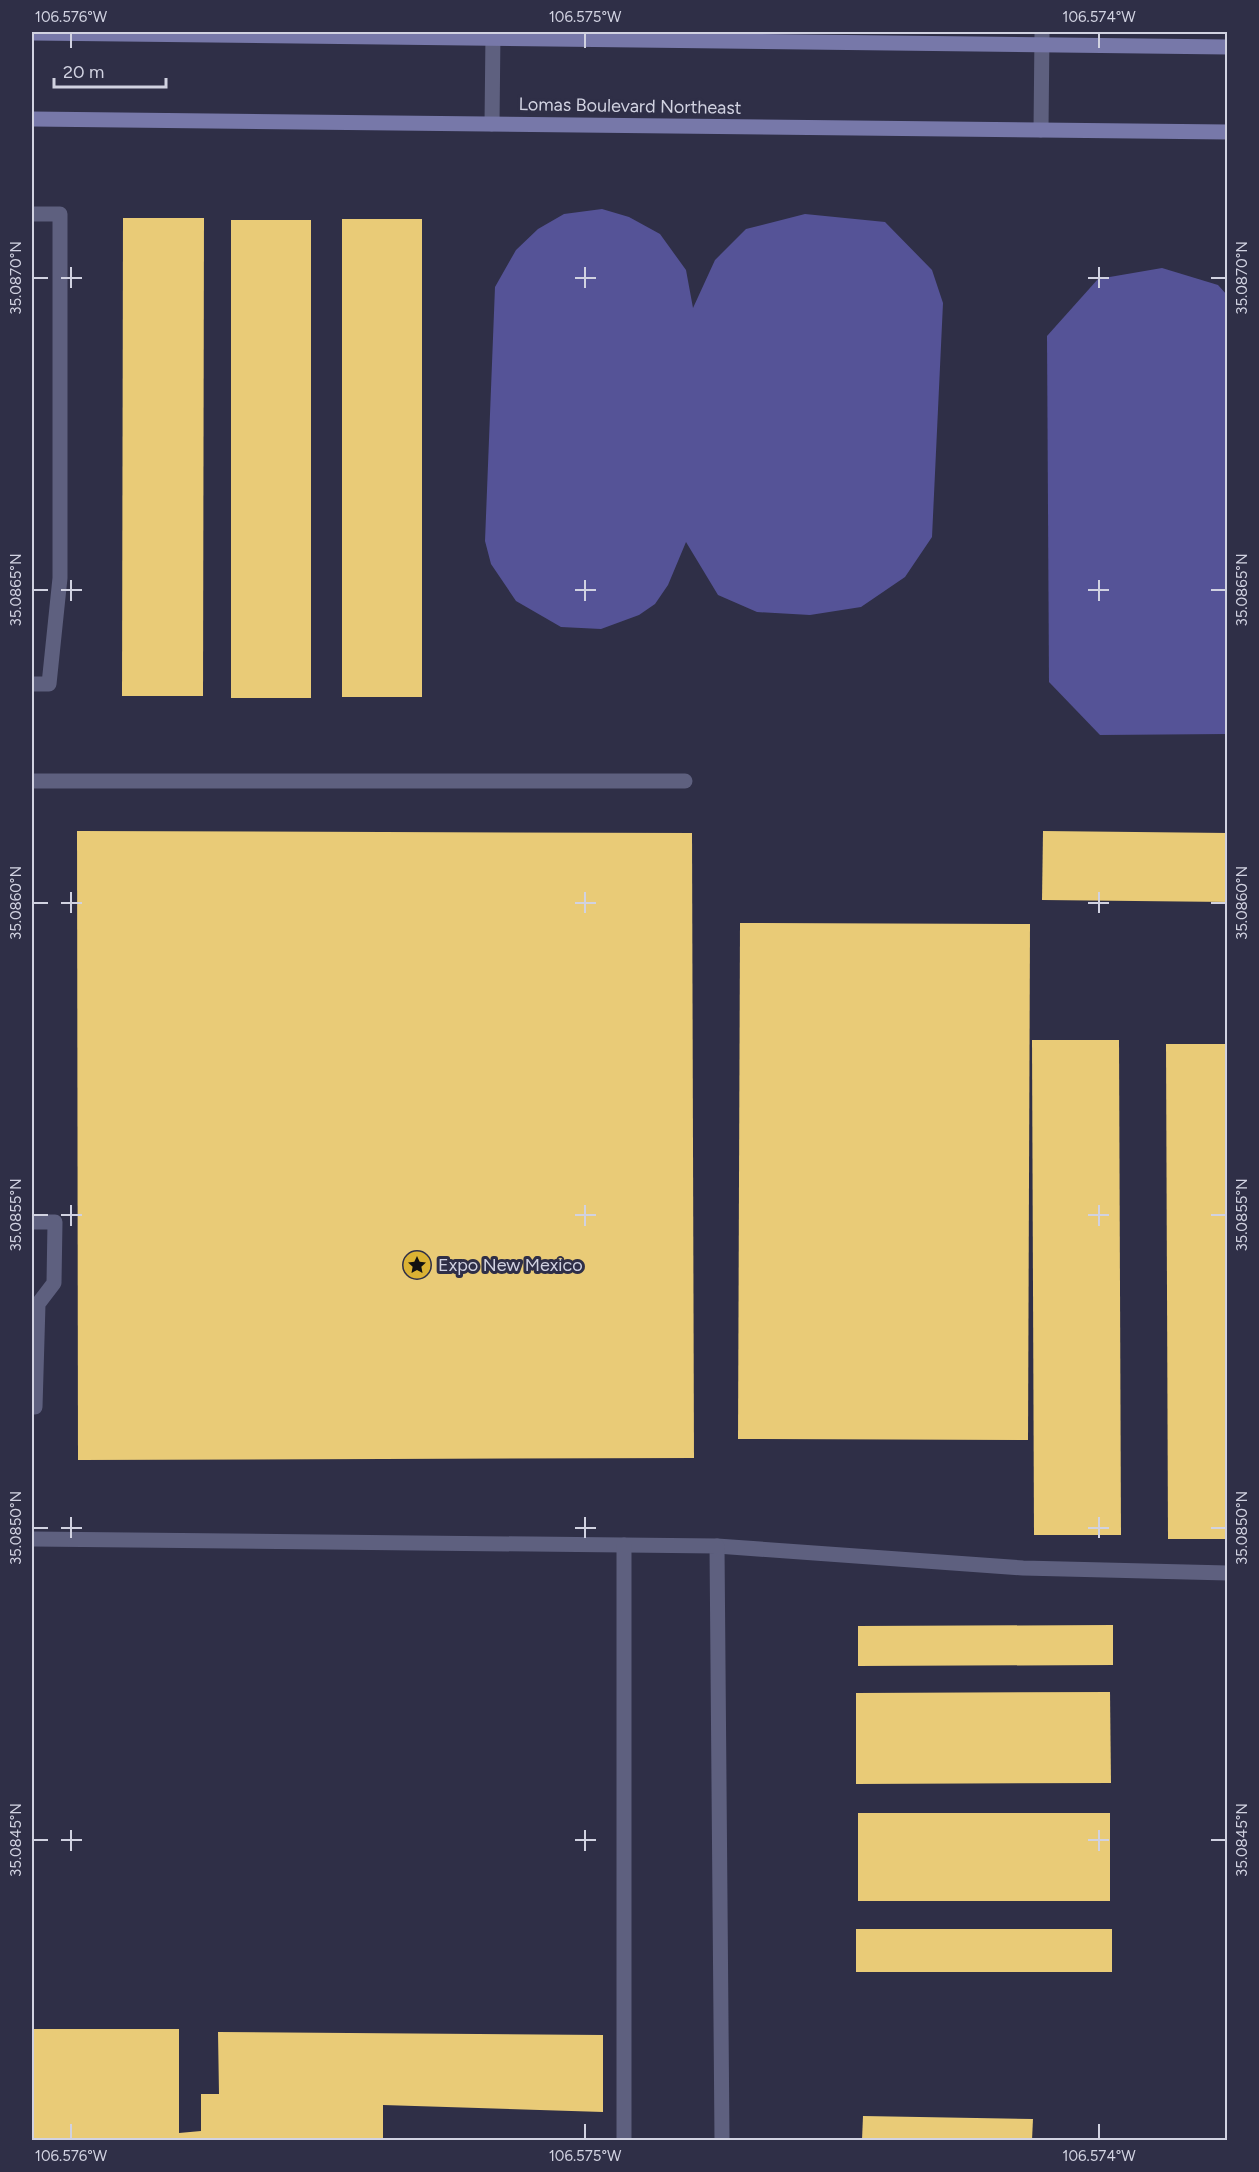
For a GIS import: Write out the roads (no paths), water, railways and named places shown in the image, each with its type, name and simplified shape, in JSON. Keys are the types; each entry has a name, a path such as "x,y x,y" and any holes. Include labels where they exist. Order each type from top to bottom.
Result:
{"main road":[{"path":"32,33 1042,38 1227,46"},
{"name":"Lomas Boulevard Northeast","path":"32,119 1227,132"}],"street":[{"path":"492,124 493,34"},
{"path":"1041,130 1042,38"},
{"path":"32,214 60,214 60,578 49,684 32,684"},
{"path":"32,781 685,781"},
{"path":"32,1222 55,1222 54,1283 38,1304 35,1407 32,1407"},
{"path":"32,1539 717,1546 1023,1568 1227,1573"},
{"path":"624,1545 624,2140"},
{"path":"717,1546 722,2140"}],"place":[{"name":"Expo New Mexico","path":"417,1265"}]}
